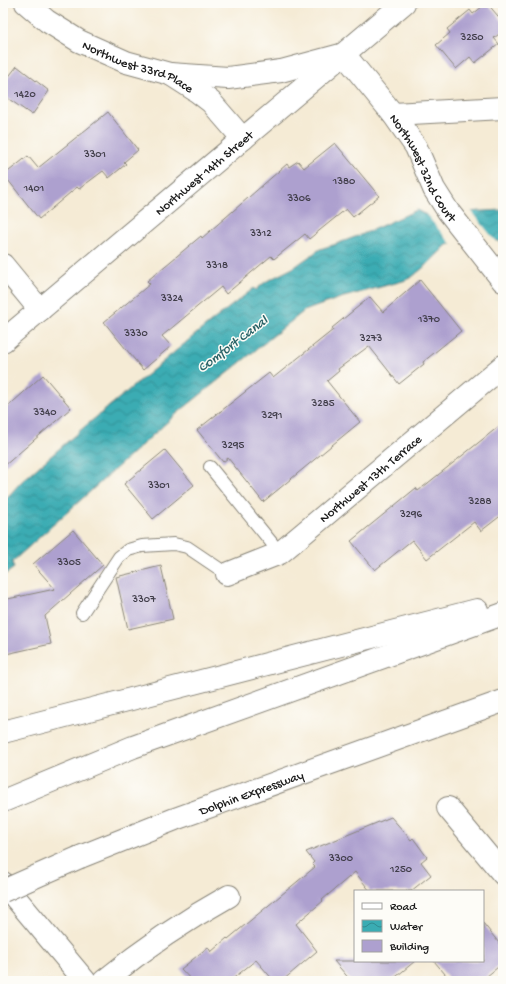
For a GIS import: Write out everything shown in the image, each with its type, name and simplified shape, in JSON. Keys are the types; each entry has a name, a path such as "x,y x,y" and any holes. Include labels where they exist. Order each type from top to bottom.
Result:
{"main road":[{"name":"Northwest 33rd Place","path":"26,3 47,21 79,41 126,62 170,74 211,102 243,139"},
{"name":"Northwest 14th Street","path":"3,341 404,3"},
{"path":"170,74 228,78 281,71 344,54"},
{"name":"Northwest 32nd Court","path":"344,54 393,114 416,147 434,189 448,211 503,281"},
{"path":"393,114 503,108"},
{"path":"3,265 40,310"},
{"name":"Northwest 13th Terrace","path":"226,574 280,553 503,366"},
{"path":"3,732 503,604"},
{"path":"3,801 26,790 140,744 503,614"},
{"name":"Dolphin Expressway","path":"3,891 80,856 175,819 503,701"},
{"path":"448,808 503,874"},
{"path":"3,883 85,981"},
{"path":"104,981 170,931 229,896"}],"lane":[{"path":"210,467 280,553"},
{"path":"82,613 119,557 128,550 142,546 174,544 187,548 226,574"}],"water":[{"name":"Comfort Canal","path":"417,210 424,214 503,210 503,244 499,241 457,241 447,245 412,277 403,281 340,298 304,311 174,416 12,562 14,568 3,576 3,502 21,482 83,428 208,324 254,288 256,290 265,282 293,268 320,249 363,234"}],"pier":[{"path":"470,209 497,243 457,243 452,245 424,212"}],"building":[{"path":"487,3 503,22 503,31 494,38 499,44 475,63 470,57 456,69 436,45 450,33 447,29 470,10 473,14"},
{"path":"17,66 49,91 32,115 3,95 3,84"},
{"path":"108,112 138,150 124,162 126,164 109,178 103,171 79,189 77,187 39,219 4,175 28,156 38,168"},
{"path":"335,143 379,196 353,217 346,209 309,239 305,234 274,259 271,256 226,294 221,287 162,336 171,346 143,370 104,322 150,284 147,281 201,236 202,238 287,164 289,167 298,161 304,168"},
{"path":"420,280 461,331 399,384 369,346 338,369 339,371 327,381 360,422 263,502 228,458 223,462 197,430 269,373 273,378 333,330 332,328 370,297 383,312"},
{"path":"43,375 71,408 3,467 3,411"},
{"path":"503,423 503,514 481,531 474,522 427,559 412,540 375,570 351,541 416,488 418,491"},
{"path":"165,450 194,485 153,519 124,484"},
{"path":"73,530 103,565 45,616 51,644 6,654 3,640 3,600 55,589 33,564"},
{"path":"161,566 173,619 128,629 116,577"},
{"path":"391,817 411,840 413,838 427,857 421,862 431,875 412,890 369,890 355,872 296,924 317,951 282,981 274,981 256,960 230,981 192,981 181,969 208,947 211,952 315,867 312,864 314,862 306,852"},
{"path":"484,924 503,948 503,963 481,981 451,981 435,962 484,962"},
{"path":"334,961 414,962 391,981 351,981"}]}
